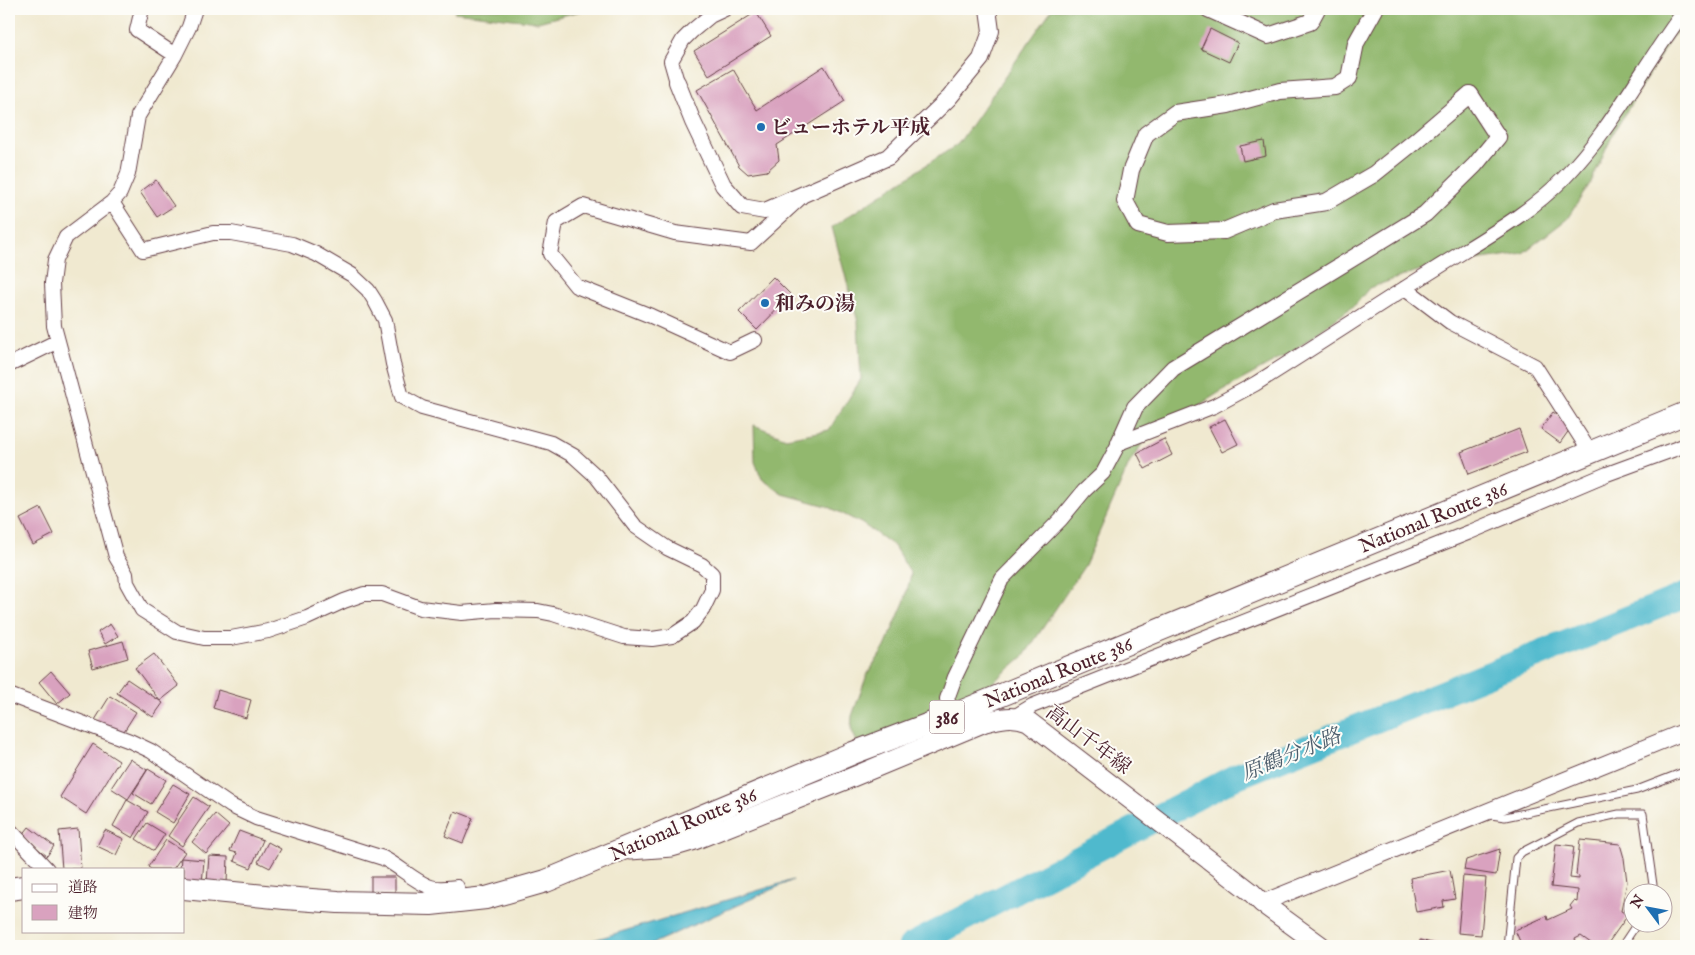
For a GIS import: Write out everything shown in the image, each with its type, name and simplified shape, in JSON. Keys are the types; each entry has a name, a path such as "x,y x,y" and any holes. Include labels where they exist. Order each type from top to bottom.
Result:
{"highway":[{"name":"National Route 386","path":"185,888 338,902 431,904 486,898 546,881 623,850 684,822 818,767 953,715 1686,413"},
{"path":"9,889 22,887"}],"main road":[{"name":"高山千年線","path":"623,850 672,847 692,841 985,722 1001,718 1021,719 1322,946"}],"street":[{"path":"142,9 137,30 175,55"},
{"path":"112,202 143,250 213,234 246,235 292,244 316,254 352,275 368,290 385,320 393,364 402,397 422,408 551,443 574,456 596,476 636,526 667,548 702,565 712,574 712,590 703,609 693,622 672,636 652,639 624,637 538,610 496,610 462,613 420,608 382,594 364,594 307,618 268,631 231,638 204,638 177,632 142,610 127,583 126,574 116,557 54,326 52,283 55,260 66,237 112,202 120,193 128,174 138,116 175,55 195,9"},
{"path":"725,9 710,16 683,40 671,61 693,122 723,185 742,207 764,211 888,157 949,98 981,59 992,31 988,9"},
{"path":"1208,9 1268,36 1310,22 1317,9"},
{"path":"953,715 948,699 955,677 1002,579 1103,473 1135,407 1173,368 1425,214 1475,166 1498,138 1470,94 1374,174 1326,202 1274,210 1224,231 1168,233 1138,225 1125,201 1130,170 1146,134 1175,113 1228,105 1280,91 1335,87 1349,78 1356,43 1375,9"},
{"path":"1119,443 1214,406 1255,384 1518,216 1563,179 1588,152 1665,36 1686,9"},
{"path":"755,340 730,352 651,316 576,286 550,254 556,222 583,206 675,233 751,243 806,193"},
{"path":"1406,288 1450,322 1534,366 1590,452"},
{"path":"9,365 58,341"},
{"path":"1021,719 1032,706 1470,532 1607,474 1686,445"},
{"path":"9,695 130,740 151,751 231,806 256,818 384,858 428,886 438,888 457,887 461,901"},
{"path":"1257,897 1482,814 1686,731"},
{"path":"9,829 46,868"}],"lane":[{"path":"1482,814 1506,817 1637,790 1686,771"},
{"path":"1507,946 1516,858 1522,852 1578,823 1619,814 1643,814 1653,882"},
{"path":"1622,946 1631,932"}],"green space":[{"path":"456,9 588,9 538,22 454,12"},
{"path":"1052,9 1686,9 1686,21 1671,38 1614,132 1591,182 1567,219 1523,253 1429,267 1369,288 1356,304 1290,353 1220,392 1145,439 1129,464 1085,565 1024,656 963,708 859,746 851,729 852,716 867,675 885,647 905,600 911,574 894,546 861,523 827,506 783,494 762,479 755,462 754,425 786,438 829,430 861,379 858,322 832,227 958,144"}],"water":[{"path":"793,880 647,946 574,946"}],"building":[{"path":"756,12 771,36 709,75 694,51"},
{"path":"1210,29 1238,43 1229,62 1201,49"},
{"name":"ビューホテル平成","path":"824,66 845,101 777,145 779,160 767,171 748,174 739,166 697,90 733,69 757,110"},
{"path":"1264,141 1266,156 1243,161 1240,146"},
{"path":"156,180 174,206 157,217 140,192"},
{"name":"和みの湯","path":"773,277 791,295 757,330 739,312"},
{"path":"1553,412 1572,426 1560,443 1541,429"},
{"path":"1225,419 1238,444 1222,452 1209,427"},
{"path":"1519,429 1527,452 1469,474 1461,452"},
{"path":"1164,439 1172,455 1145,469 1137,453"},
{"path":"41,508 54,534 33,545 20,519"},
{"path":"110,624 118,636 105,644 98,632"},
{"path":"123,641 128,658 93,668 88,651"},
{"path":"154,654 179,686 160,701 135,668"},
{"path":"51,671 70,693 57,704 39,682"},
{"path":"127,679 163,703 153,717 117,693"},
{"path":"218,690 251,700 246,718 213,708"},
{"path":"110,696 136,712 121,736 95,720"},
{"path":"93,744 119,761 86,814 60,797"},
{"path":"130,759 147,770 128,799 111,788"},
{"path":"148,769 166,780 151,804 133,793"},
{"path":"173,784 190,794 173,823 155,812"},
{"path":"194,797 209,807 182,846 168,836"},
{"path":"127,800 148,812 133,838 113,826"},
{"path":"455,811 473,818 463,843 445,836"},
{"path":"215,814 229,826 206,854 192,842"},
{"path":"147,823 165,834 154,851 136,839"},
{"path":"29,827 54,846 47,856 22,836"},
{"path":"78,829 81,868 62,868 59,831"},
{"path":"105,830 124,839 116,855 97,846"},
{"path":"239,831 263,840 251,868 234,861 237,853 230,851"},
{"path":"166,840 185,852 174,868 148,867"},
{"path":"1580,840 1620,844 1627,882 1622,882 1622,923 1606,946 1595,946 1581,936 1575,939 1578,946 1522,946 1515,930 1547,916 1548,920 1572,909 1570,906 1574,901 1577,902 1578,890 1551,887 1556,844 1574,846 1570,878 1579,879 1579,876 1576,875"},
{"path":"268,842 281,849 270,868 258,862"},
{"path":"1500,849 1496,875 1464,870 1466,860"},
{"path":"209,856 228,857 227,883 207,882"},
{"path":"181,858 204,860 202,884 185,882 185,868 180,868"},
{"path":"1450,870 1455,899 1443,901 1444,907 1416,912 1410,878"},
{"path":"1463,876 1486,878 1481,935 1458,933"},
{"path":"371,877 395,877 395,894 371,894"},
{"path":"1420,940 1443,946 1419,946"}],"waterway":[{"name":"原鶴分水路","path":"911,946 1237,776 1686,595"}],"place":[{"name":"ビューホテル平成","path":"761,127"},
{"name":"和みの湯","path":"765,303"}]}
